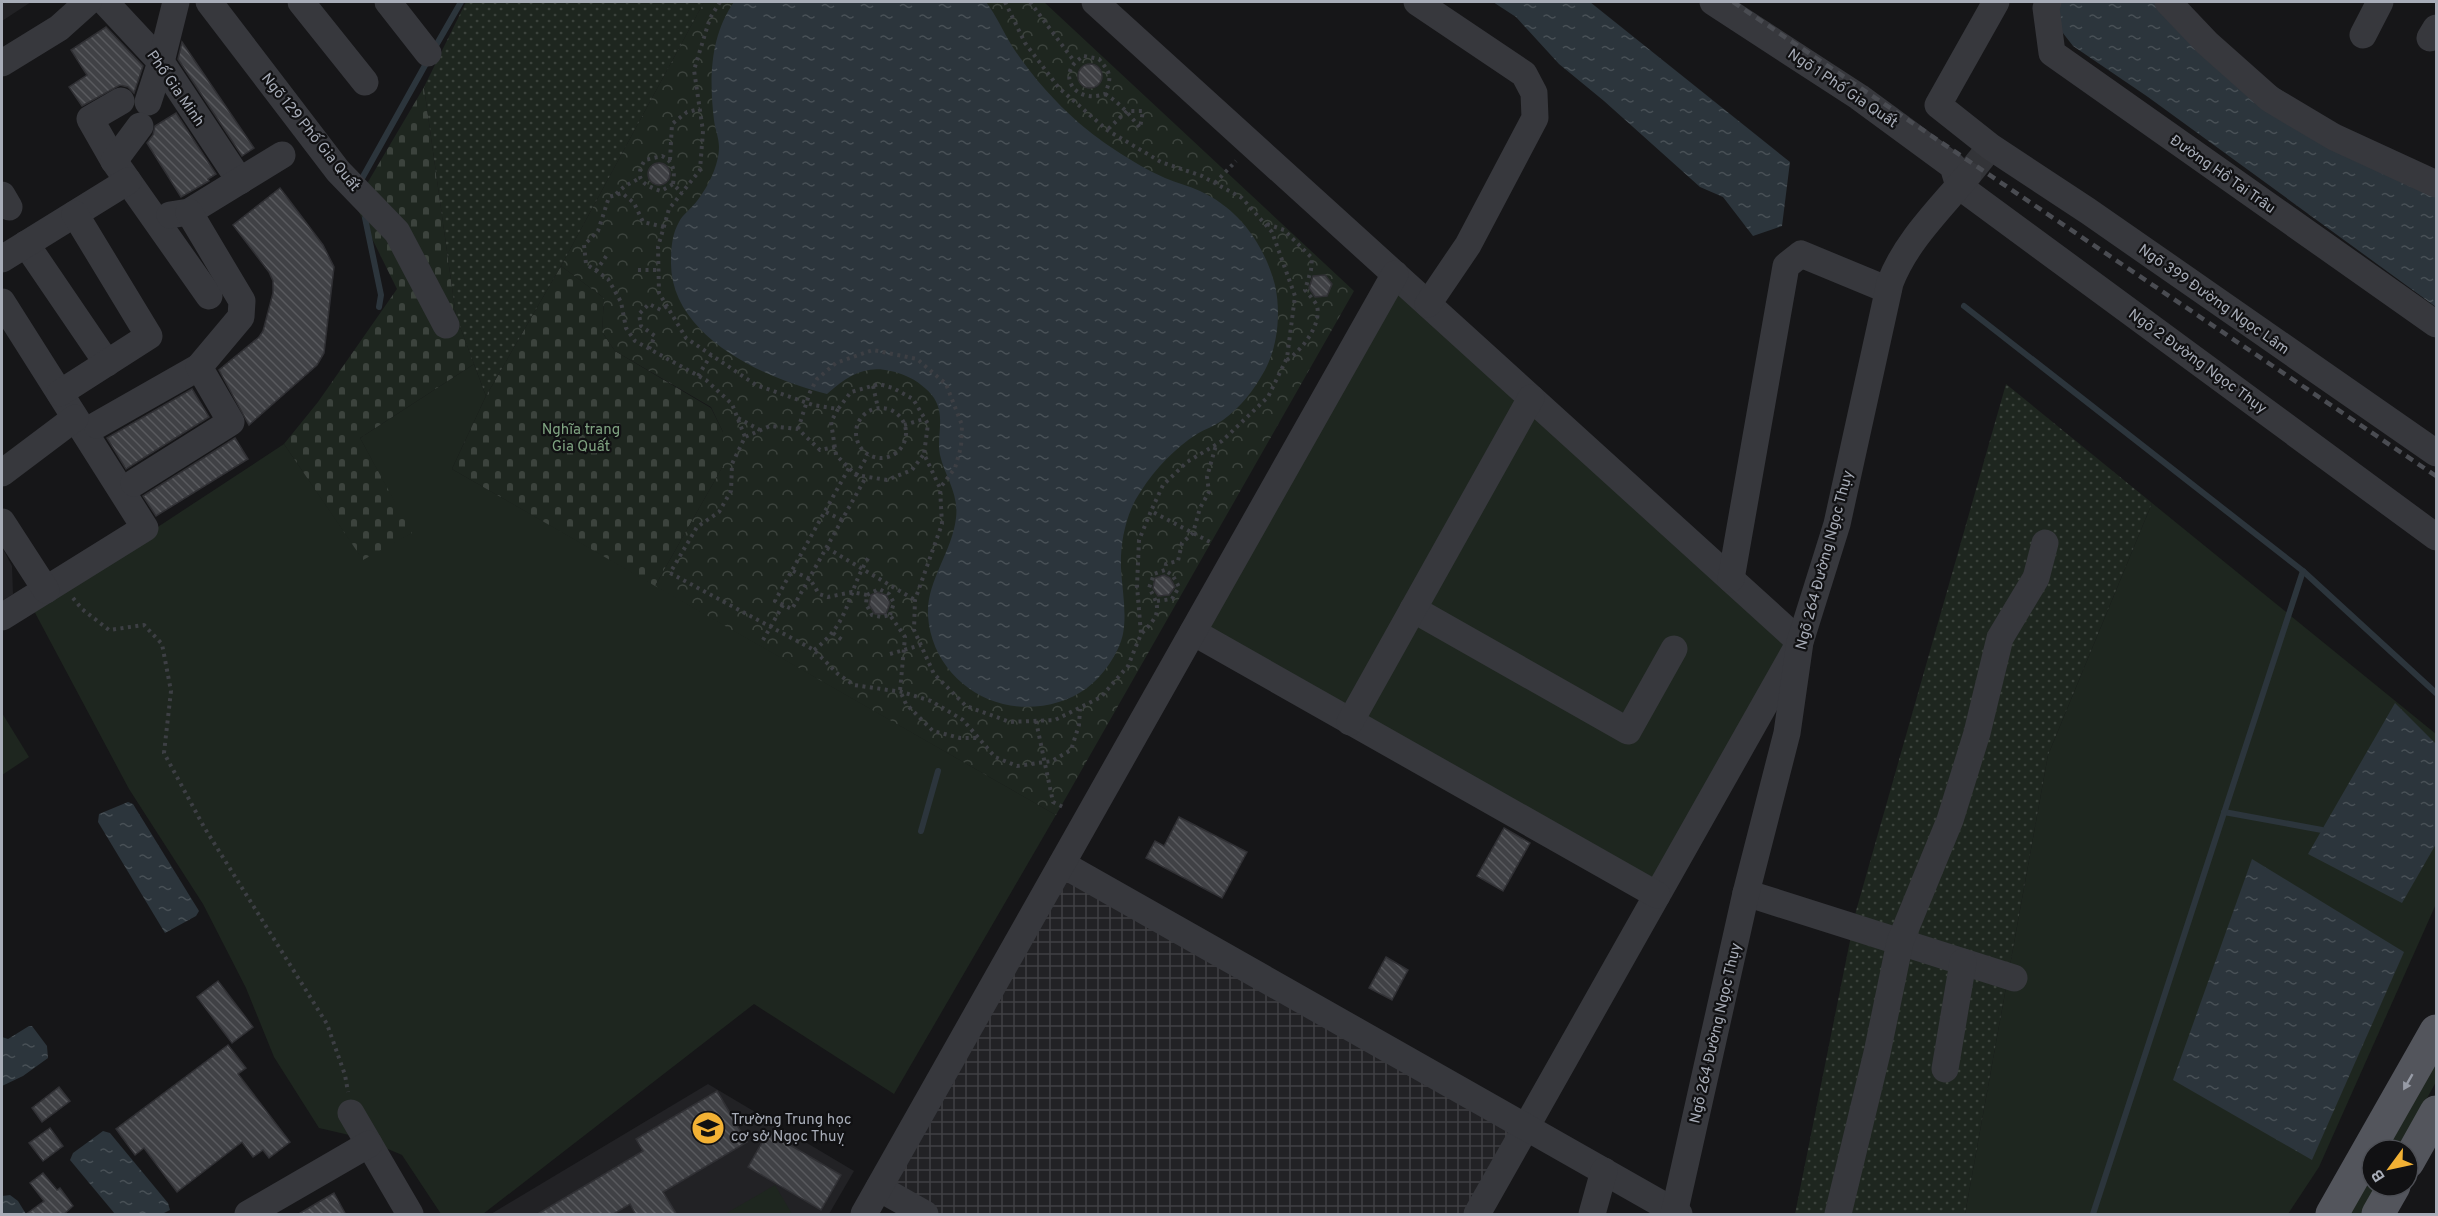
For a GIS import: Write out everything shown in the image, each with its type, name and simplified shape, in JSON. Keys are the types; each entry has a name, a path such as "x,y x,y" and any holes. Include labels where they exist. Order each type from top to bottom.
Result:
{"main road":[{"path":"2332,1215 2436,1031"},
{"path":"2420,1141 2436,1112"},
{"path":"2378,1215 2387,1198"}],"street":[{"path":"2,63 59,28 88,2"},
{"name":"Phố Gia Minh","path":"105,2 161,62 240,181"},
{"path":"2,259 75,214 121,171 144,114 161,62 176,2"},
{"name":"Ngõ 129 Phố Gia Quất","path":"209,2 338,171 397,232 446,325"},
{"path":"301,2 365,82"},
{"path":"388,2 428,53"},
{"path":"1095,2 1800,642 1477,1215"},
{"path":"1417,2 1524,74 1534,93 1534,117 1468,245 1428,304"},
{"name":"Ngõ 1 Phố Gia Quất","path":"1713,2 1859,97 1953,166 1975,165"},
{"path":"1975,165 1938,105 1996,2"},
{"name":"Đường Hồ Tai Trâu","path":"2048,2 2046,8 2052,52 2436,324"},
{"path":"2168,2 2206,43 2270,99 2334,137 2436,184"},
{"path":"2363,35 2380,2"},
{"path":"121,101 90,119 121,171 156,217 209,296"},
{"path":"156,217 189,212 282,155"},
{"name":"Ngõ 264 Đường Ngọc Thụy","path":"1676,1214 1746,893 1787,733 1800,642 1837,524 1888,290 1897,263 1975,165"},
{"name":"Ngõ 399 Đường Ngọc Lâm","path":"1975,165 2088,210 2436,453"},
{"name":"Ngõ 2 Đường Ngọc Thụy","path":"1975,165 2436,537"},
{"path":"2,473 86,421 199,367 241,317 242,301 189,212"},
{"path":"60,393 149,336 75,214"},
{"path":"26,244 107,363"},
{"path":"1731,579 1786,266 1801,254 1888,290"},
{"path":"864,1215 1395,274"},
{"path":"2,302 60,393 86,421 145,528 2,617"},
{"path":"134,483 231,422 199,367"},
{"path":"1350,722 1531,398"},
{"path":"2,522 53,586"},
{"path":"1838,1215 1877,1053 1900,942 1950,820 1977,733 2000,638 2036,578 2045,543"},
{"path":"1413,609 1628,731 1674,649"},
{"path":"1192,632 1657,895"},
{"path":"1062,864 1676,1214"},
{"path":"1746,893 2014,978"},
{"path":"1945,1069 1963,962"},
{"path":"351,1113 410,1215"},
{"path":"252,1214 369,1144"},
{"path":"1592,1215 1604,1172"},
{"path":"879,1188 925,1215"}],"path":[{"path":"720,2 710,18 694,70 703,131 700,170 669,209 658,247 659,292 686,338 756,385 806,402 838,409"},
{"path":"1005,2 1025,43 1059,88 1107,130 1161,162 1202,176 1242,198 1272,232 1295,296 1285,361 1268,397 1222,441 1187,462 1163,485 1151,511 1139,540 1137,586 1141,634"},
{"path":"1030,2 1074,62"},
{"path":"1083,56 1099,59 1110,72 1110,82 1105,94 1094,98 1076,91 1069,79 1074,62 1083,56"},
{"path":"1070,98 1076,91"},
{"path":"1105,94 1116,100 1126,111 1140,128 1143,111 1126,111 1107,130"},
{"path":"673,184 675,172 670,160 672,124 687,112 700,109"},
{"path":"670,160 662,156 645,160 640,168 640,178 645,186 661,191 673,184"},
{"path":"1215,183 1236,161"},
{"path":"615,195 625,186 640,178"},
{"path":"673,184 682,193"},
{"path":"664,227 643,222 634,203 622,193 609,197 598,231 585,245 586,264 608,279 621,302 626,328 635,341 698,376 732,404 745,437"},
{"path":"1266,224 1284,230 1311,258 1311,270 1305,290 1317,306 1316,322 1298,353 1285,361"},
{"path":"596,271 607,255"},
{"path":"638,270 658,270"},
{"path":"649,349 655,336 640,326 639,314 649,304 661,310 667,306"},
{"path":"798,429 806,402 817,379 836,363 873,350 917,359 946,384 962,425 961,447 955,468 940,488"},
{"path":"698,376 711,355"},
{"path":"879,384 892,388 913,399 928,424 924,454 912,470 887,480 856,475 836,455 831,422 851,392 873,386 879,384"},
{"path":"873,386 878,408"},
{"path":"878,408 894,412 904,425 906,434 900,450 885,458 868,455 858,443 856,427 864,414 878,408"},
{"path":"738,418 760,430"},
{"path":"904,425 924,419"},
{"path":"835,447 820,450 798,429 770,426 745,437 732,464 731,491 719,512 697,527 670,573 814,650 838,674 854,685 900,692 931,700 963,720 981,738 995,757 1017,766 1052,761 1071,750 1079,725 1080,708"},
{"path":"1165,570 1166,564 1178,561 1182,543 1193,533 1200,508 1209,492 1207,477 1216,444"},
{"path":"924,454 940,488 942,524 915,600 914,630 934,674 966,706 1010,724 1055,720 1101,697 1128,666 1141,634 1157,612 1157,601 1149,588 1154,574 1165,570"},
{"path":"856,475 868,455"},
{"path":"849,468 775,601 792,609 866,477"},
{"path":"1151,511 1212,543"},
{"path":"826,512 842,520"},
{"path":"827,548 915,600"},
{"path":"814,650 833,633 844,616 862,568 869,557"},
{"path":"1157,601 1172,600 1179,587 1173,576 1165,570"},
{"path":"793,571 810,579 819,594 828,597 852,592 867,595 879,589 889,594 894,603 890,615"},
{"path":"53,586 109,630 144,625 162,644 171,691 164,753 204,827 327,1024 345,1075 351,1113"},
{"path":"867,595 866,604 872,615 880,617 890,615"},
{"path":"763,640 783,605"},
{"path":"890,615 905,637 900,692 906,704 933,731 960,738 981,738"},
{"path":"833,633 845,642"},
{"path":"890,654 921,645"},
{"path":"1036,721 1053,802 1063,807"}],"shaded area":[{"path":"2,2 31,2 2,21"},
{"path":"2,547 12,566 13,594 2,601"},
{"path":"1062,864 1526,1127 1477,1214 914,1214 879,1188"},
{"name":"Trường Trung học cơ sở Ngọc Thuỵ","path":"708,1084 854,1171 829,1214 491,1214"}],"green space":[{"path":"466,2 704,2 561,266 486,396 456,316 424,87"},
{"path":"704,2 1044,2 1354,291 1056,815 655,586 723,466 723,432 711,407 615,351 602,332 604,298 561,266"},
{"path":"424,87 456,316 474,364 360,438 412,533 363,560 284,444 318,402 397,289 355,204"},
{"name":"Nghĩa trang Gia Quất","path":"561,266 604,298 602,332 615,351 711,408 723,432 723,466 655,586 452,469 486,396"},
{"path":"1395,274 1800,642 1657,895 1193,632"},
{"path":"474,364 486,396 452,469 1056,815 894,1094 754,1004 483,1214 441,1214 402,1155 362,1138 319,1128 274,1057 246,988 203,904 129,789 33,609 284,444 363,559 411,533 360,438"},
{"path":"2006,384 2152,503 2048,755 1965,1214 1795,1214 1856,911"},
{"path":"2152,503 2436,734 2436,904 2319,1167 2288,1214 1965,1214 2048,755"},
{"path":"2,713 29,757 2,775"},
{"path":"2436,1061 2436,1082 2405,1138 2393,1138"},
{"path":"775,1185 792,1214 725,1214"},
{"path":"2360,1195 2360,1198 2370,1198 2361,1214 2349,1214"}],"water":[{"path":"734,2 986,2 1027,67 1070,115 1132,161 1165,178 1200,191 1227,208 1248,229 1264,256 1275,285 1278,306 1277,329 1269,361 1241,404 1223,420 1197,434 1173,452 1136,499 1125,528 1122,548 1121,568 1125,617 1121,641 1110,664 1099,677 1087,688 1068,699 1047,705 1025,707 988,699 962,683 943,661 935,647 930,632 928,603 954,531 956,509 954,493 940,455 938,405 928,391 910,378 894,372 873,369 854,375 827,394 802,387 750,365 725,350 686,312 675,288 671,262 672,247 675,231 681,219 705,189 719,154 712,89 713,58 720,29"},
{"path":"1493,2 1590,2 1790,162 1782,226 1753,236 1723,197 1700,187 1559,64 1516,17"},
{"path":"2056,2 2156,2 2166,13 2436,194 2436,307 2148,97 2073,46 2059,28"},
{"path":"2395,703 2436,744 2436,844 2402,903 2308,854"},
{"path":"128,802 133,804 199,911 196,916 165,933 98,822 99,814"},
{"path":"2252,859 2404,952 2312,1160 2173,1080"},
{"path":"32,1026 47,1046 48,1058 23,1076 2,1086 2,1037 8,1039"},
{"path":"103,1131 110,1133 168,1203 170,1210 162,1214 115,1214 70,1160 73,1153"},
{"path":"10,1195 18,1201 26,1214 2,1214 2,1196"}],"building":[{"path":"106,27 143,66 134,93 128,87 120,85 82,106 69,87 87,75 71,50"},
{"path":"182,42 254,148 242,156 178,59"},
{"path":"1090,64 1099,67 1102,76 1099,85 1090,88 1081,85 1078,76 1081,67"},
{"path":"176,113 216,174 208,179 209,181 181,197 147,143 153,135 155,126"},
{"path":"655,163 663,163 670,170 670,178 663,185 655,185 648,178 648,170"},
{"path":"280,188 323,245 334,267 324,353 317,365 249,425 219,370 259,337 263,331 273,293 273,281 269,272 233,225"},
{"path":"1325,275 1332,284 1327,296 1315,297 1309,288 1313,276"},
{"path":"192,389 209,417 126,469 107,438"},
{"path":"235,438 248,459 156,516 143,496"},
{"path":"1164,575 1170,578 1175,587 1169,595 1158,596 1153,588 1155,578"},
{"path":"877,592 886,595 890,603 886,614 875,614 869,605 871,595"},
{"path":"1179,817 1247,852 1222,898 1146,858 1155,841 1164,846"},
{"path":"1504,828 1530,843 1503,891 1477,876"},
{"path":"1386,957 1408,970 1392,1000 1369,988"},
{"path":"218,981 253,1027 232,1043 197,997"},
{"path":"228,1045 246,1068 238,1074 290,1142 269,1158 263,1150 253,1157 242,1142 177,1192 144,1148 135,1155 116,1129"},
{"path":"59,1087 70,1101 42,1122 32,1108"},
{"path":"717,1091 747,1142 663,1192 677,1215 636,1215 630,1204 612,1215 536,1215 643,1151 636,1139"},
{"path":"50,1128 63,1146 43,1161 29,1143"},
{"path":"768,1132 841,1175 821,1210 748,1167"},
{"path":"43,1173 57,1190 60,1188 73,1206 63,1215 25,1215 44,1201 30,1183"},
{"path":"334,1193 346,1215 297,1215 322,1200"}],"waterway":[{"path":"434,49 461,2"},
{"path":"360,182 428,60"},
{"path":"365,218 381,295 379,307"},
{"path":"1964,306 2303,571 2436,693"},
{"path":"2093,1214 2303,571"},
{"path":"921,831 938,771"},
{"path":"2224,812 2322,830"}],"tunnel":[{"path":"1968,175 1984,155"}],"railway":[{"path":"1733,2 2436,476"}],"place":[{"name":"Trường Trung học cơ sở Ngọc Thuỵ","path":"708,1128"}]}
